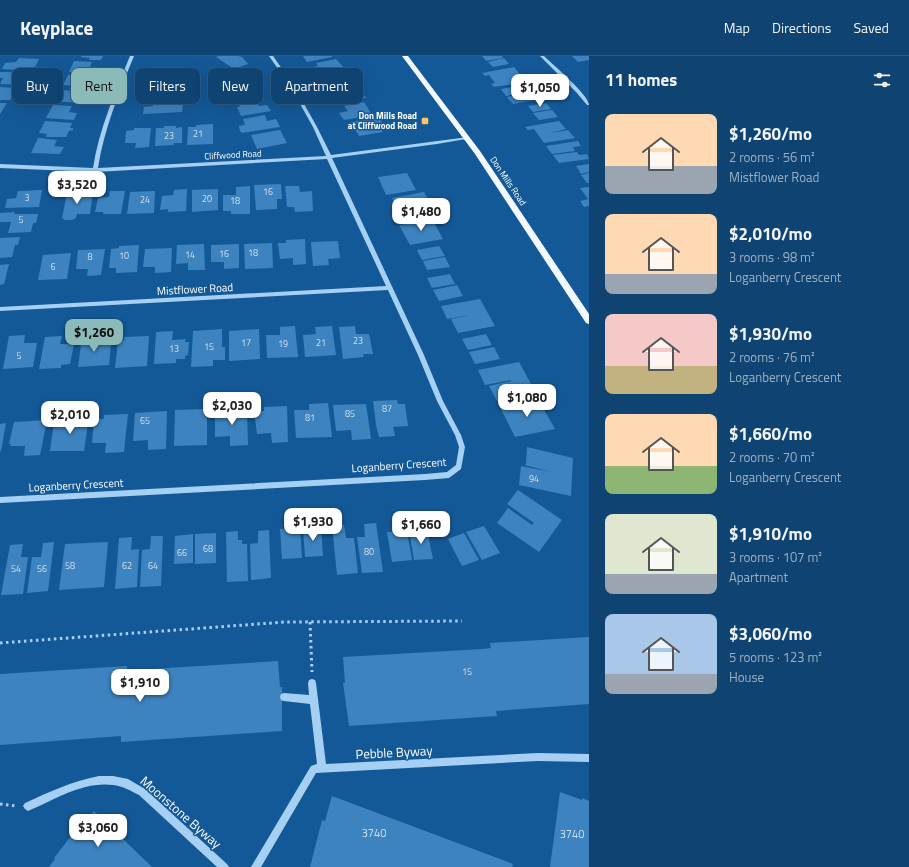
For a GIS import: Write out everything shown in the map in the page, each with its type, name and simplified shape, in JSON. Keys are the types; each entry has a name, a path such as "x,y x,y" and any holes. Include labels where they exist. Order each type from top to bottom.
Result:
{"main road":[{"name":"Don Mills Road","path":"405,56 425,80 466,138 589,321"}],"street":[{"path":"95,170 98,145 113,100 132,56"},
{"name":"Loganberry Crescent","path":"0,500 449,475 458,467 462,447 458,435 440,401 330,157 304,105 271,56"},
{"path":"542,56 579,92 589,104"},
{"name":"Cliffwood Road","path":"0,166 95,170 330,157 466,138"},
{"name":"Mistflower Road","path":"0,309 390,288"},
{"path":"256,867 314,769 322,769 312,683"},
{"path":"284,697 314,700"},
{"name":"Pebble Byway","path":"322,769 538,757 589,758"},
{"name":"Moonstone Byway","path":"28,806 91,781 102,779 122,781 142,792 224,867"}],"path":[{"path":"0,644 285,622 462,621"},
{"path":"310,622 312,683"}],"building":[{"path":"81,56 103,56 101,60 89,60 90,58"},
{"path":"238,56 242,57 248,64 232,68 216,57"},
{"path":"303,56 332,56 332,57 307,62"},
{"path":"482,56 502,56 503,58 486,61"},
{"path":"572,56 589,56 589,60 578,62"},
{"path":"19,58 39,59 34,68 2,69 5,63 16,62"},
{"path":"504,58 509,64 493,67 488,62"},
{"path":"336,59 344,68 314,68 318,66 316,63"},
{"path":"74,61 92,62 90,67 98,67 71,68 71,72 69,72"},
{"path":"514,67 526,82 494,87 491,84 495,83 489,75 485,76 482,73"},
{"path":"0,72 12,72 12,85 0,84 3,78 0,78"},
{"path":"68,75 71,75 71,86 63,85"},
{"path":"529,84 533,88 525,90 527,92 506,96 501,89"},
{"path":"0,87 12,88 12,97 10,100 0,100"},
{"path":"63,90 71,91 71,102 63,102"},
{"path":"528,93 530,96 538,95 542,99 513,104 507,97"},
{"path":"363,102 372,115 344,120 339,113 348,111 344,106 363,104"},
{"path":"0,103 7,103 0,114"},
{"path":"546,103 551,109 533,112 528,106"},
{"path":"153,104 183,104 182,112 143,114 144,107 153,106"},
{"path":"238,104 258,104 259,106 267,105 271,111 241,116 237,107 240,107"},
{"path":"53,105 72,106 69,112 77,113 74,120 46,118"},
{"path":"552,110 558,117 539,120 533,113"},
{"path":"265,115 267,121 276,119 280,127 242,133 240,131 239,126 245,125 243,119"},
{"path":"379,117 383,124 379,125 383,132 359,136 351,122"},
{"path":"45,121 72,123 70,128 73,128 73,130 69,131 66,137 46,137 47,134 39,133"},
{"path":"559,121 566,129 550,133 568,130 575,138 544,143 534,129 528,130 525,127"},
{"path":"213,124 213,144 187,145 188,127"},
{"path":"164,126 176,126 176,128 182,127 182,143 155,146 156,128 164,128"},
{"path":"134,128 151,128 149,147 135,148 136,143 125,143 126,131 134,130"},
{"path":"280,130 287,143 257,149 251,135"},
{"path":"38,138 57,140 54,146 64,147 60,154 31,153"},
{"path":"578,141 581,146 573,147 575,151 552,154 546,146"},
{"path":"577,152 579,155 587,154 589,159 559,163 553,155"},
{"path":"589,164 589,172 581,174 576,166"},
{"path":"407,173 416,190 386,195 378,177"},
{"path":"589,173 589,183 587,183 581,175"},
{"path":"281,184 282,199 277,199 277,209 256,210 254,185"},
{"path":"250,186 250,214 231,214 231,211 223,211 223,195 236,195 236,187"},
{"path":"285,186 299,186 300,192 312,191 313,211 295,212 294,207 287,207"},
{"path":"589,187 589,206 584,207 580,201 588,199 580,188"},
{"path":"187,189 186,211 168,212 168,209 160,210 162,196 173,195 174,190"},
{"path":"218,189 218,210 192,212 192,190"},
{"path":"42,190 39,207 5,208 7,199 16,198 18,191"},
{"path":"110,191 125,191 121,214 103,214 103,212 95,212 98,198 109,197"},
{"path":"155,191 154,213 127,214 130,192"},
{"path":"93,192 90,214 77,214 76,218 72,220 65,220 62,218 67,193"},
{"path":"424,192 436,214 400,220 395,210 416,205 397,208 392,198"},
{"path":"15,212 14,214 38,214 36,223 33,223 31,232 8,233 11,222 0,222 0,213"},
{"path":"432,219 443,239 410,245 399,225"},
{"path":"20,237 18,245 15,245 12,257 0,258 0,238"},
{"path":"305,239 306,264 293,265 293,258 280,259 278,243 286,243 286,240"},
{"path":"338,241 340,258 328,259 329,265 313,266 311,242"},
{"path":"272,243 273,268 245,269 244,244"},
{"path":"204,244 205,270 188,270 188,263 176,264 177,245"},
{"path":"239,244 239,268 224,269 224,262 211,262 211,245"},
{"path":"139,245 137,272 116,273 116,268 109,268 111,249 119,248 119,246"},
{"path":"439,246 445,256 422,260 417,250"},
{"path":"172,248 171,272 155,273 155,267 143,267 145,249"},
{"path":"105,249 101,275 87,276 88,269 76,269 78,250"},
{"path":"71,253 67,279 38,280 43,255"},
{"path":"445,257 450,267 427,270 423,261"},
{"path":"9,264 4,284 0,285 0,265"},
{"path":"450,274 455,284 432,288 427,278"},
{"path":"457,285 463,296 439,301 433,290"},
{"path":"480,299 495,326 458,333 451,319 472,315 447,319 441,306"},
{"path":"295,326 298,357 267,358 266,335 280,335 280,327"},
{"path":"332,326 336,355 305,357 303,335 316,334 315,327"},
{"path":"355,326 356,334 369,334 373,354 363,354 364,357 343,359 339,327"},
{"path":"222,329 222,347 225,347 225,360 213,360 213,366 191,367 193,331"},
{"path":"259,329 260,359 229,361 229,331"},
{"path":"173,331 172,340 186,339 185,342 189,342 188,355 185,356 185,359 176,359 176,363 154,364 156,332"},
{"path":"486,334 492,345 468,350 462,339"},
{"path":"25,335 24,343 37,343 33,367 3,369 9,336"},
{"path":"62,336 60,344 74,344 70,364 61,365 61,368 39,369 45,337"},
{"path":"99,336 98,344 111,344 109,365 78,367 82,337"},
{"path":"149,336 147,366 115,368 118,341 124,340 124,337"},
{"path":"494,347 500,359 475,364 469,352"},
{"path":"519,362 536,393 497,401 489,386 511,380 485,385 478,370"},
{"path":"538,399 555,429 515,437 500,407"},
{"path":"397,400 398,404 405,404 408,426 393,427 395,436 379,437 373,401"},
{"path":"328,403 332,437 296,438 294,410 309,410 309,404"},
{"path":"366,404 371,439 352,440 351,430 336,431 333,405"},
{"path":"287,406 288,442 272,443 271,433 257,434 254,411 264,411 264,407"},
{"path":"207,409 207,445 174,446 175,410"},
{"path":"247,410 248,445 230,446 230,436 215,437 215,411"},
{"path":"167,411 166,449 148,450 148,440 133,441 135,413"},
{"path":"128,414 124,452 105,453 106,443 92,443 94,419 104,419 104,415"},
{"path":"71,416 89,416 84,451 50,451 54,422 70,422"},
{"path":"47,420 40,455 24,456 25,446 10,446 11,444 9,444 14,422"},
{"path":"6,423 2,446 0,453 0,424"},
{"path":"527,447 573,458 571,496 519,485 521,466 551,472 525,465"},
{"path":"518,490 562,520 539,552 497,523 508,508 532,525 534,523 507,504"},
{"path":"376,523 383,572 362,573 357,537 365,537 364,524"},
{"path":"344,525 346,538 354,538 358,573 337,575 332,526"},
{"path":"484,526 500,553 482,560 466,532"},
{"path":"321,527 323,556 305,557 303,528"},
{"path":"300,528 302,558 282,559 280,529"},
{"path":"269,530 271,578 251,580 250,544 258,543 258,531"},
{"path":"427,530 433,559 414,560 409,531"},
{"path":"238,531 238,540 242,540 242,544 247,544 248,581 227,582 226,532"},
{"path":"407,531 412,560 392,562 387,532"},
{"path":"216,533 216,563 195,564 195,534"},
{"path":"464,533 479,560 462,566 448,539"},
{"path":"193,534 193,563 174,564 175,536"},
{"path":"151,536 163,536 161,586 140,587 142,550 150,549"},
{"path":"132,537 131,550 139,549 137,587 115,589 119,538"},
{"path":"54,542 48,591 27,593 32,557 41,557 43,543"},
{"path":"108,542 104,587 59,590 65,544"},
{"path":"23,544 21,557 28,557 23,594 1,595 10,545"},
{"path":"589,637 589,704 496,711 497,716 349,726 343,683 345,683 343,657 483,649 491,648 490,643"},
{"path":"278,661 280,687 282,687 282,731 121,742 121,736 0,745 0,674 127,666 127,676 135,676 135,670"},
{"path":"560,792 589,801 589,867 550,867"},
{"path":"332,796 513,864 512,867 310,867 322,820 325,821"},
{"path":"94,811 152,867 49,867 71,836 72,838"}],"place":[{"name":"Don Mills Road at Cliffwood Road","path":"425,121"}]}
